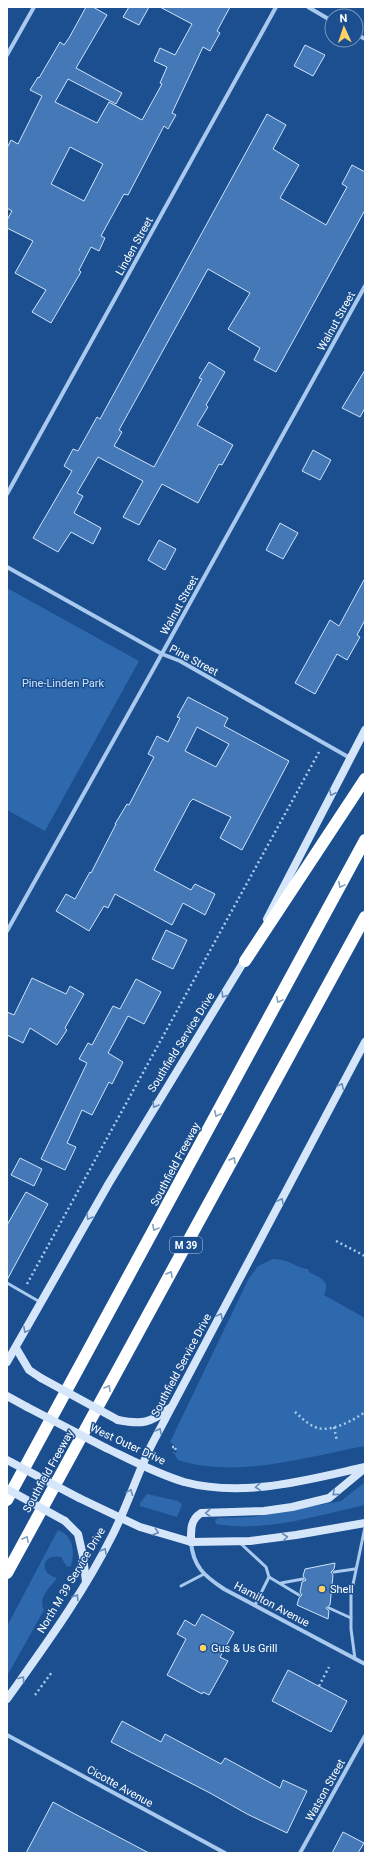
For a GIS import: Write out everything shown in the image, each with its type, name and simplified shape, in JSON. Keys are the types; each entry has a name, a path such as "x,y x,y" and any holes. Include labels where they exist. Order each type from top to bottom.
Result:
{"highway":[{"path":"245,962 365,779"},
{"name":"Southfield Freeway","path":"7,1500 365,840"},
{"name":"Southfield Freeway","path":"7,1573 365,917"}],"main road":[{"name":"Southfield Service Drive","path":"7,1362 152,1111 245,962 365,730"},
{"name":"Southfield Service Drive","path":"141,1466 365,1042"},
{"path":"16,1348 29,1370 118,1420 135,1424 153,1420 172,1407"},
{"name":"West Outer Drive","path":"7,1396 141,1466 184,1482 218,1487 256,1487 297,1482 365,1468"},
{"path":"7,1460 120,1518 164,1535 191,1542 238,1541 296,1535 365,1523"},
{"name":"North M 39 Service Drive","path":"7,1699 37,1658 86,1582 112,1536 141,1466"},
{"path":"191,1542 192,1524 195,1517 201,1513 264,1511 292,1507 330,1498 365,1468"},
{"path":"7,1489 65,1521 78,1534 83,1556 86,1582"}],"street":[{"path":"7,55 34,7"},
{"name":"Linden Street","path":"7,494 276,7"},
{"path":"308,7 324,16"},
{"name":"Walnut Street","path":"7,931 365,286"},
{"name":"Pine Street","path":"7,567 162,654 180,661 350,758"},
{"name":"Hamilton Avenue","path":"191,1542 192,1556 204,1574 224,1589 365,1664"},
{"name":"Cicotte Avenue","path":"7,1735 225,1853"},
{"name":"Watson Street","path":"300,1853 365,1736"}],"lane":[{"path":"7,1283 41,1302"},
{"path":"355,1658 351,1618 351,1594 365,1527"},
{"path":"238,1541 266,1567 269,1577 254,1605"},
{"path":"334,1572 355,1569"},
{"path":"181,1586 204,1574"},
{"path":"269,1577 299,1595"},
{"path":"281,1583 303,1579"},
{"path":"330,1608 351,1618"}],"path":[{"path":"26,1286 319,752"},
{"path":"336,1241 365,1256"},
{"path":"295,1412 312,1426 319,1429 345,1424 365,1412"},
{"path":"334,1426 337,1441"},
{"path":"172,1446 176,1447 174,1453"},
{"path":"319,1686 329,1667"},
{"path":"35,1695 52,1672"}],"green space":[{"name":"Pine-Linden Park","path":"7,588 139,661 45,831 7,810"},
{"path":"273,1259 284,1260 308,1269 309,1272 324,1280 326,1290 324,1295 365,1318 365,1446 295,1460 248,1467 201,1465 178,1460 175,1455 177,1451 174,1445 170,1442 248,1280 258,1266"},
{"path":"365,1482 365,1505 272,1525 235,1526 216,1524 215,1520 218,1518 252,1517 341,1501"},
{"path":"147,1494 178,1501 182,1505 177,1517 140,1506 140,1503"},
{"path":"58,1530 67,1536 72,1545 73,1556 71,1566 67,1567 61,1557 50,1558 46,1561 45,1568 47,1572 57,1578 45,1593 42,1601 44,1610 7,1676 7,1626"}],"building":[{"path":"86,7 93,7 107,15 76,68 122,93 116,104 68,79 55,102 97,123 109,102 142,120 162,84 160,83 167,67 154,61 160,48 175,55 192,24 160,7 230,7 217,31 220,33 210,51 203,47 172,113 176,115 168,129 164,126 128,195 124,194 101,236 105,238 99,251 91,247 79,270 81,272 51,323 32,312 46,290 15,273 33,241 7,228 7,220 12,211 7,208 7,148 11,140 18,144 42,96 30,90 38,77 39,78 60,42 64,45","holes":["70,147 103,164 84,201 51,184"]},
{"path":"129,7 149,7 139,25 123,17"},
{"path":"305,45 325,55 313,76 294,66"},
{"path":"267,114 286,125 273,149 299,165 280,198 326,225 347,187 342,184 352,165 365,172 365,210 276,372 254,360 260,348 228,329 250,293 208,269 119,430 122,432 114,446 154,467 202,379 199,378 209,362 225,372 206,405 208,407 197,425 233,445 222,465 219,464 198,503 162,484 139,525 123,517 143,481 98,457 77,493 83,496 74,513 101,528 93,544 71,532 58,552 33,538 72,471 64,466 73,449 78,451 97,417 100,419"},
{"path":"365,370 365,408 360,417 342,408"},
{"path":"313,450 331,460 320,480 302,471"},
{"path":"280,523 298,533 283,559 266,550"},
{"path":"159,540 176,549 165,570 148,560"},
{"path":"365,578 365,620 357,635 360,637 347,660 337,654 315,694 295,683 330,620 339,626"},
{"path":"188,697 228,718 224,726 289,761 242,850 220,838 231,817 193,799 190,802 154,870 191,890 195,884 215,894 205,915 183,903 172,925 115,894 108,908 104,906 89,931 56,911 66,894 75,899 90,872 91,873 115,824 127,804 129,805 154,757 148,754 157,736 168,742 180,718 177,717","holes":["197,727 229,744 216,767 185,751"]},
{"path":"166,930 187,940 173,969 152,959"},
{"path":"32,978 66,994 70,986 84,994 65,1028 67,1030 57,1045 30,1028 23,1043 7,1035 7,1012 14,1015"},
{"path":"136,979 161,992 144,1024 128,1016 108,1053 123,1062 112,1084 109,1082 92,1115 82,1110 67,1143 76,1147 65,1170 41,1159 87,1063 79,1059 88,1043 92,1045 113,1006 120,1009"},
{"path":"20,1158 42,1169 34,1186 11,1175"},
{"path":"26,1192 48,1204 7,1280 7,1225"},
{"path":"335,1563 334,1569 331,1572 333,1575 330,1605 326,1608 329,1611 328,1619 297,1605 299,1598 302,1595 300,1592 302,1582 306,1580 303,1576 305,1569"},
{"name":"Gus & Us Grill","path":"202,1614 234,1632 220,1657 228,1661 209,1695 203,1692 202,1694 167,1675 186,1639 177,1634 185,1620 195,1626"},
{"path":"288,1670 347,1701 331,1732 272,1701"},
{"path":"122,1721 161,1742 165,1734 221,1764 225,1758 280,1788 283,1780 307,1791 287,1833 247,1814 210,1793 111,1742"},
{"path":"53,1802 73,1813 149,1853 26,1853"},
{"path":"343,1832 364,1843 358,1853 332,1853"}],"place":[{"name":"Shell","path":"322,1589"},
{"name":"Gus & Us Grill","path":"203,1648"}]}
